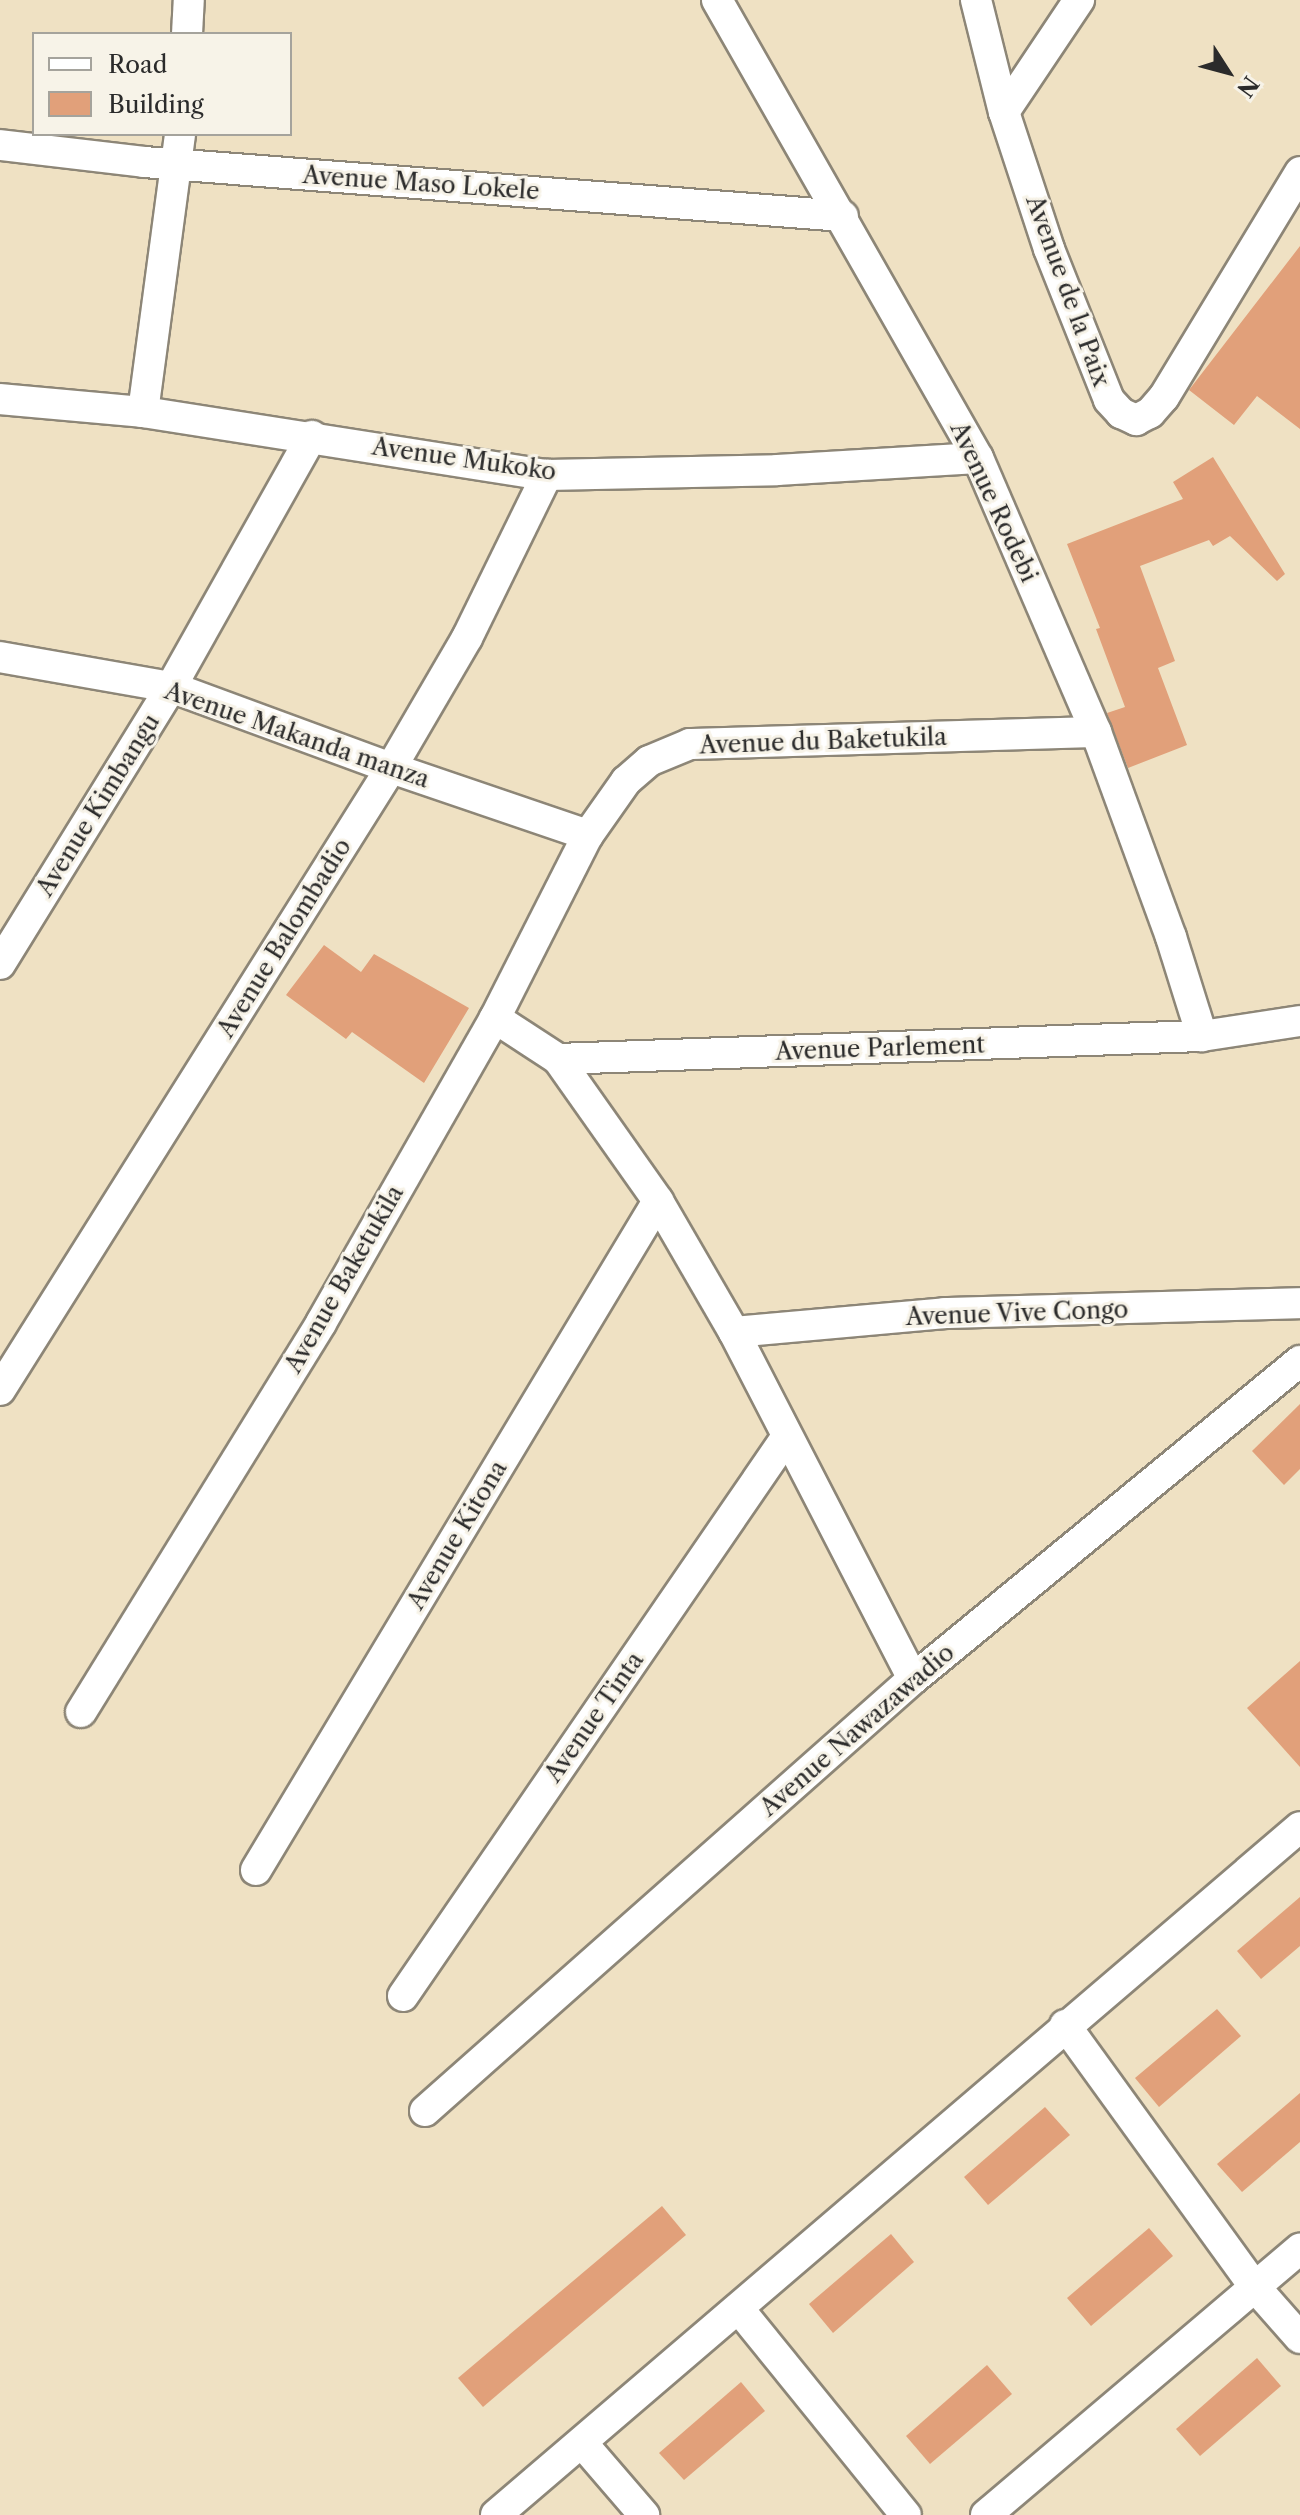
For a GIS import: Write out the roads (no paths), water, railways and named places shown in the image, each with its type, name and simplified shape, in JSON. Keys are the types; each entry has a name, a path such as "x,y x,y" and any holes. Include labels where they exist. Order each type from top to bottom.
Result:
{"street":[{"path":"187,32 189,0"},
{"name":"Avenue Rodebi","path":"717,0 843,216 978,458 1096,732 1171,937 1202,1036"},
{"name":"Avenue de la Paix","path":"976,0 1004,112 1049,249 1109,400 1121,413 1136,420 1150,413 1164,397 1300,172"},
{"path":"1004,112 1079,0"},
{"path":"143,412 180,136"},
{"name":"Avenue Maso Lokele","path":"0,145 178,165 843,216"},
{"name":"Avenue Mukoko","path":"0,399 143,412 547,475 777,470 978,458"},
{"name":"Avenue Kimbangu","path":"2,958 171,687 312,436"},
{"name":"Avenue Balombadio","path":"0,1390 391,768 467,638 547,475"},
{"name":"Avenue Makanda manza","path":"0,657 171,687 391,768 588,835"},
{"name":"Avenue du Baketukila","path":"588,835 626,781 649,761 690,744 1096,732"},
{"name":"Avenue Baketukila","path":"81,1712 321,1323 495,1018 588,835"},
{"path":"495,1018 558,1059 658,1201 734,1332 913,1679"},
{"name":"Avenue Parlement","path":"558,1059 1202,1036 1300,1021"},
{"name":"Avenue Kitona","path":"256,1870 658,1201"},
{"name":"Avenue Vive Congo","path":"734,1332 945,1313 1300,1303"},
{"name":"Avenue Nawazawadio","path":"425,2111 913,1679 1300,1361"},
{"name":"Avenue Tinta","path":"403,1996 786,1438"},
{"path":"496,2515 583,2444 1065,2025 1300,1827"},
{"path":"1065,2025 1255,2287 1300,2338"},
{"path":"986,2515 1300,2249"},
{"path":"739,2309 906,2515"},
{"path":"583,2444 644,2515"}]}
